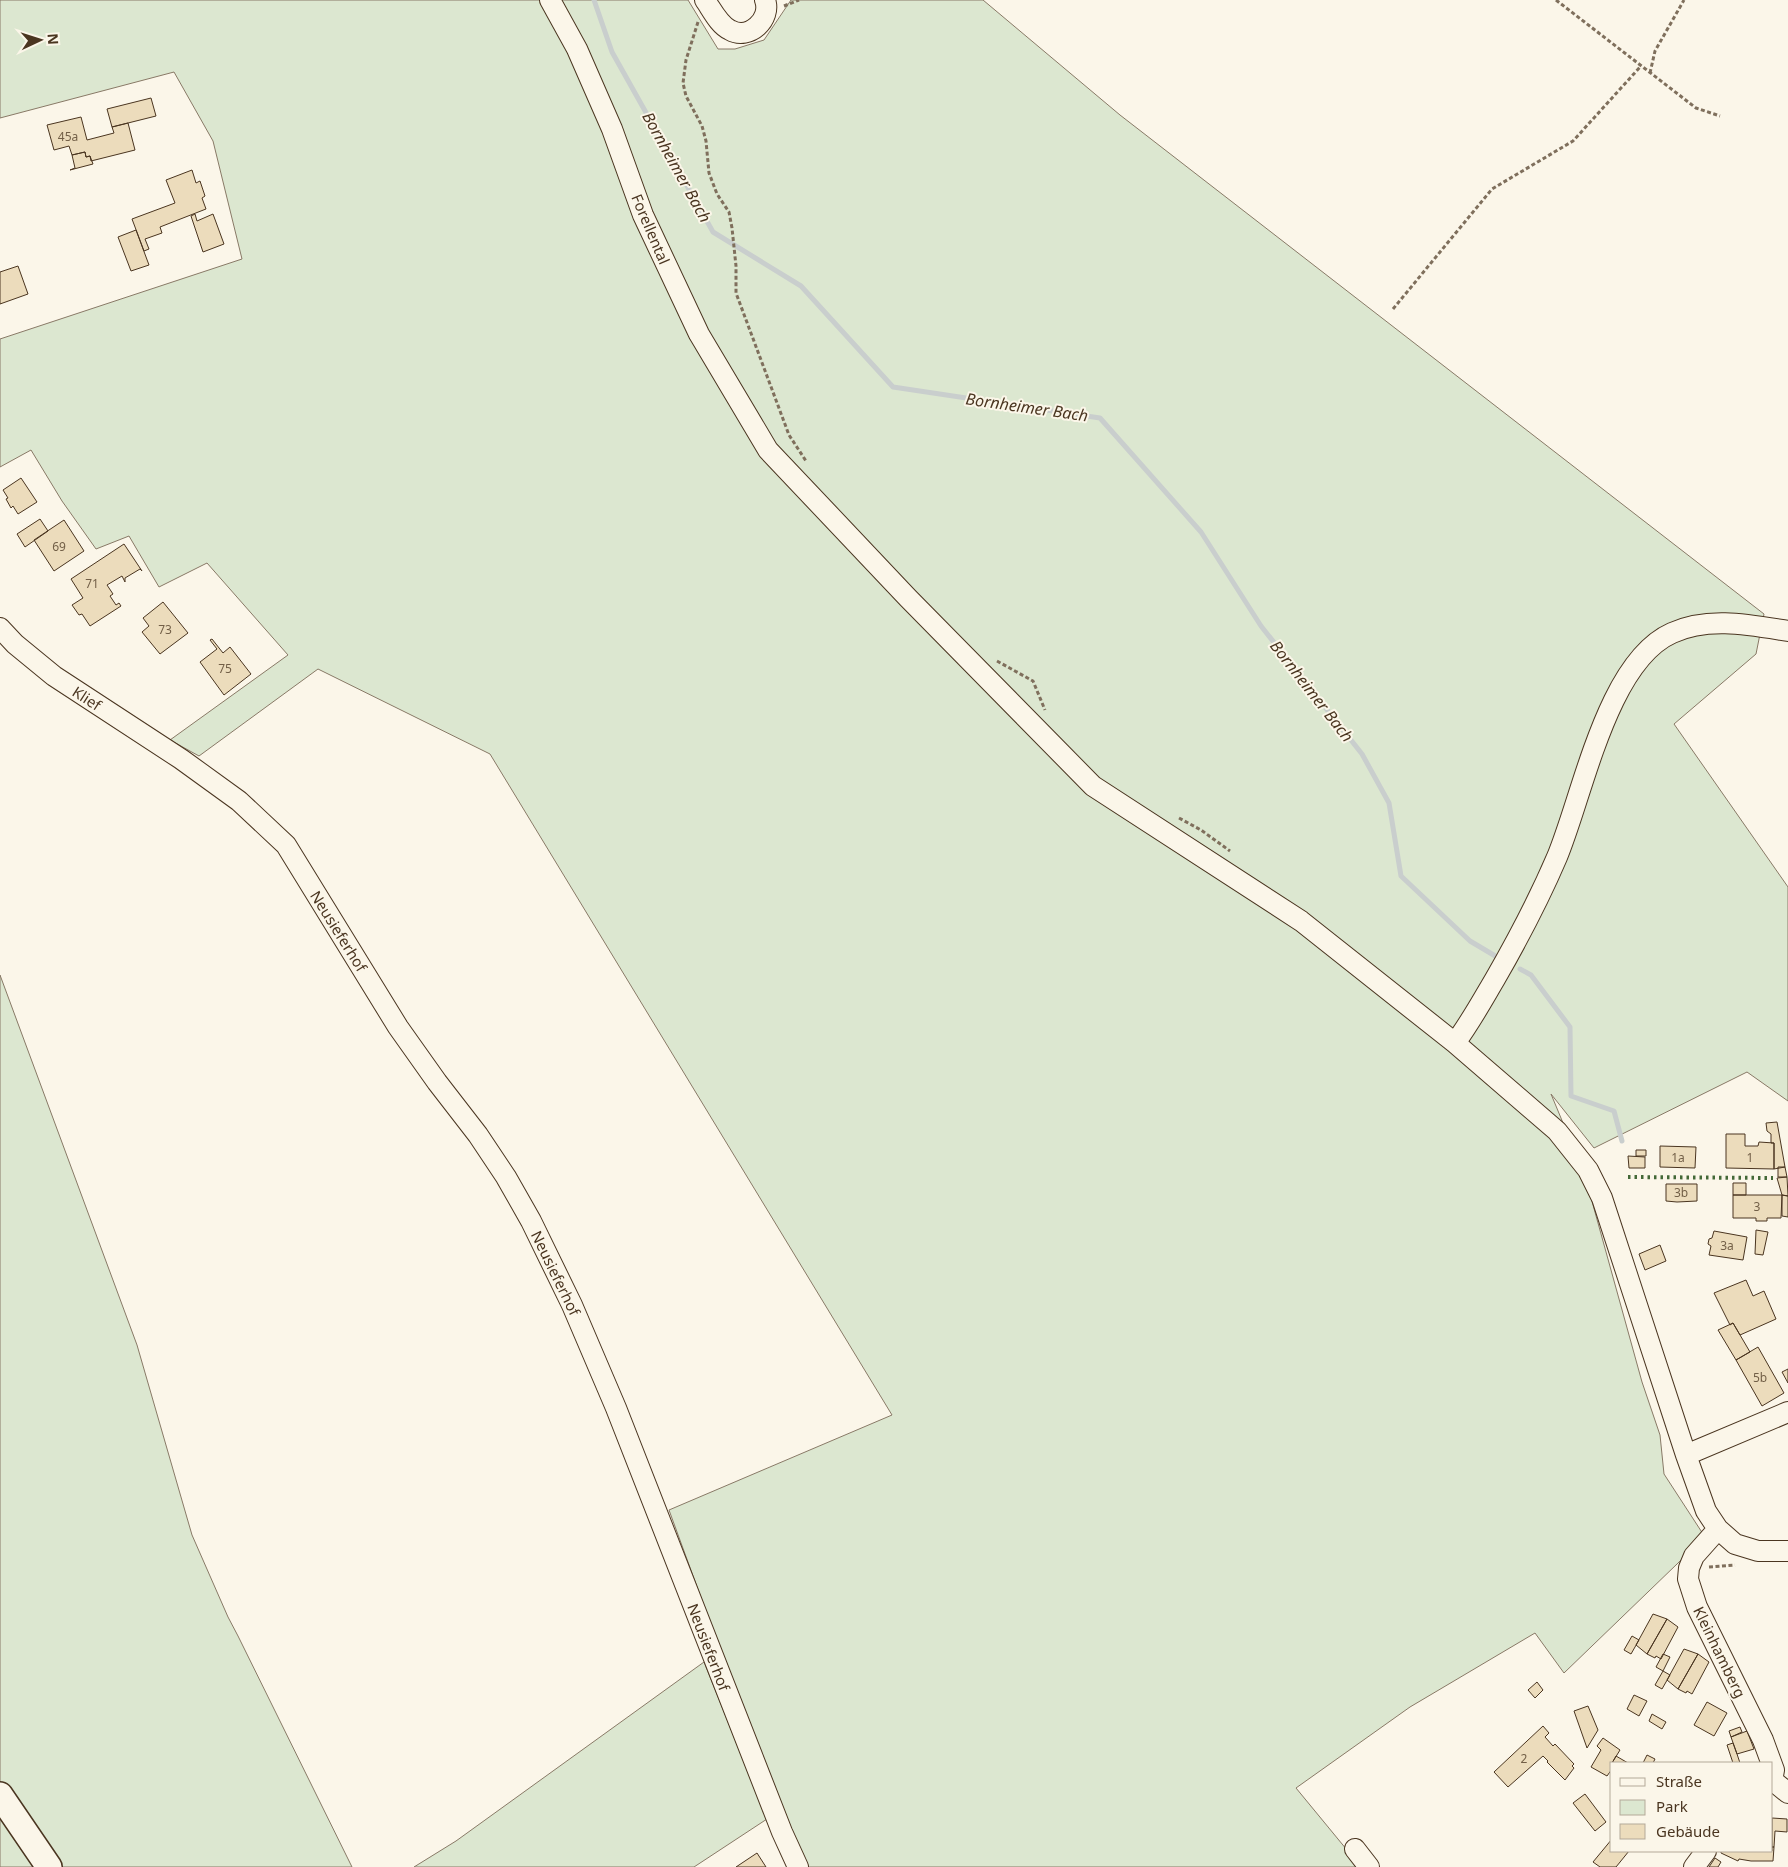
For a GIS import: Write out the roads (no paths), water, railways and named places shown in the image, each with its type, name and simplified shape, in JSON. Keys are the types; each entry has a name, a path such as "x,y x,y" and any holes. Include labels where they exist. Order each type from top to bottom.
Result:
{"main road":[{"path":"0,1795 49,1867"}],"street":[{"name":"Forellental","path":"550,0 577,49 612,129 644,215 698,334 768,450 908,598 1093,786 1301,921 1455,1043 1557,1131 1588,1170 1602,1198 1618,1243 1686,1455 1706,1510 1718,1529"},
{"path":"702,8 729,30 735,32 747,31 758,27 763,22 767,8 765,0"},
{"path":"1455,1043 1472,1020 1531,914 1558,856 1607,714 1628,672 1649,649 1672,633 1702,625 1731,623 1788,631"},
{"name":"Klief","path":"0,628 14,644 54,676 181,760"},
{"name":"Neusieferhof","path":"181,760 239,801 286,845 398,1027 478,1135 506,1177 531,1221 572,1305 616,1408 782,1832 798,1867"},
{"path":"1686,1455 1788,1412"},
{"path":"1718,1529 1736,1544 1748,1549 1788,1551"},
{"name":"Kleinhamberg","path":"1718,1529 1694,1556 1689,1568 1688,1579 1697,1607 1763,1740 1771,1762"},
{"name":"Kleinhamberg","path":"1773,1781 1788,1792"},
{"path":"1355,1849 1370,1867"},
{"path":"1694,1867 1705,1852"}],"waterway":[{"name":"Bornheimer Bach","path":"594,0 612,52 713,232 801,286 893,387 1100,418 1201,532 1261,626 1362,754 1389,803 1401,876 1470,941 1497,957"},
{"name":"Bornheimer Bach","path":"1520,969 1531,975 1570,1027 1571,1096 1614,1111 1622,1141"}]}
